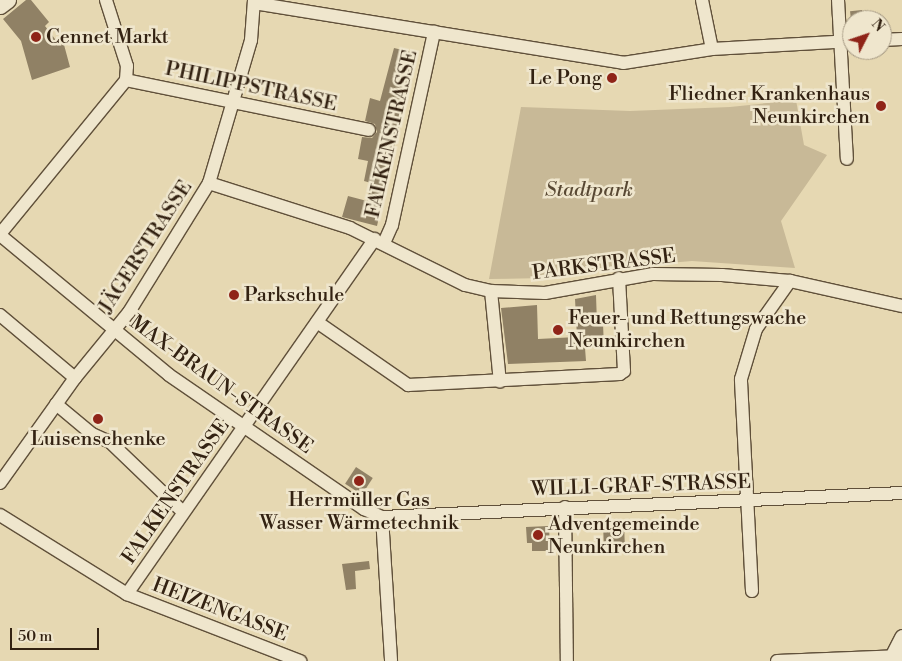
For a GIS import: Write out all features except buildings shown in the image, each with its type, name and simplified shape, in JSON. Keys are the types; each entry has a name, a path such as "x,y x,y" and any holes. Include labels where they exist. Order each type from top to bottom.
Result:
{"street":[{"path":"0,6 8,0"},
{"path":"0,235 126,80 127,66 106,0"},
{"path":"702,0 712,48"},
{"path":"838,0 842,20"},
{"path":"254,1 623,63 712,48 842,41"},
{"name":"JÄGERSTRASSE","path":"0,482 74,378 114,331 166,257 208,184 235,102 251,40 254,1"},
{"name":"FALKENSTRASSE","path":"127,594 317,322 392,225 434,32"},
{"path":"846,60 847,159"},
{"name":"PHILIPPSTRASSE","path":"126,80 368,130"},
{"name":"PARKSTRASSE","path":"208,184 380,241 464,285 492,291 545,293 619,278 692,274 790,280 902,306"},
{"name":"MAX-BRAUN-STRASSE","path":"0,235 114,331 244,427 364,509 382,517"},
{"path":"317,322 408,385 500,382 623,373 619,278"},
{"path":"752,591 741,379 756,329 790,280"},
{"path":"492,291 500,382"},
{"path":"0,315 74,378"},
{"path":"56,404 149,476 160,494 183,512"},
{"name":"WILLI-GRAF-STRASSE","path":"382,517 565,507 746,501 902,493"},
{"path":"565,507 568,661"},
{"name":"HEIZENGASSE","path":"0,516 127,594 300,661"},
{"path":"382,517 391,661"},
{"path":"776,661 895,658 902,637"}],"green space":[{"name":"Stadtpark","path":"796,100 804,145 827,155 781,221 795,268 692,261 597,269 545,278 489,279 521,107 630,111 730,107"}],"place":[{"name":"Cennet Markt","path":"36,37"},
{"name":"Le Pong","path":"612,78"},
{"name":"Fliedner Krankenhaus Neunkirchen","path":"881,106"},
{"name":"Parkschule","path":"234,295"},
{"name":"Feuer- und Rettungswache Neunkirchen","path":"558,330"},
{"name":"Luisenschenke","path":"98,419"},
{"name":"Herrmüller Gas Wasser Wärmetechnik","path":"359,481"},
{"name":"Adventgemeinde Neunkirchen","path":"538,535"}]}
